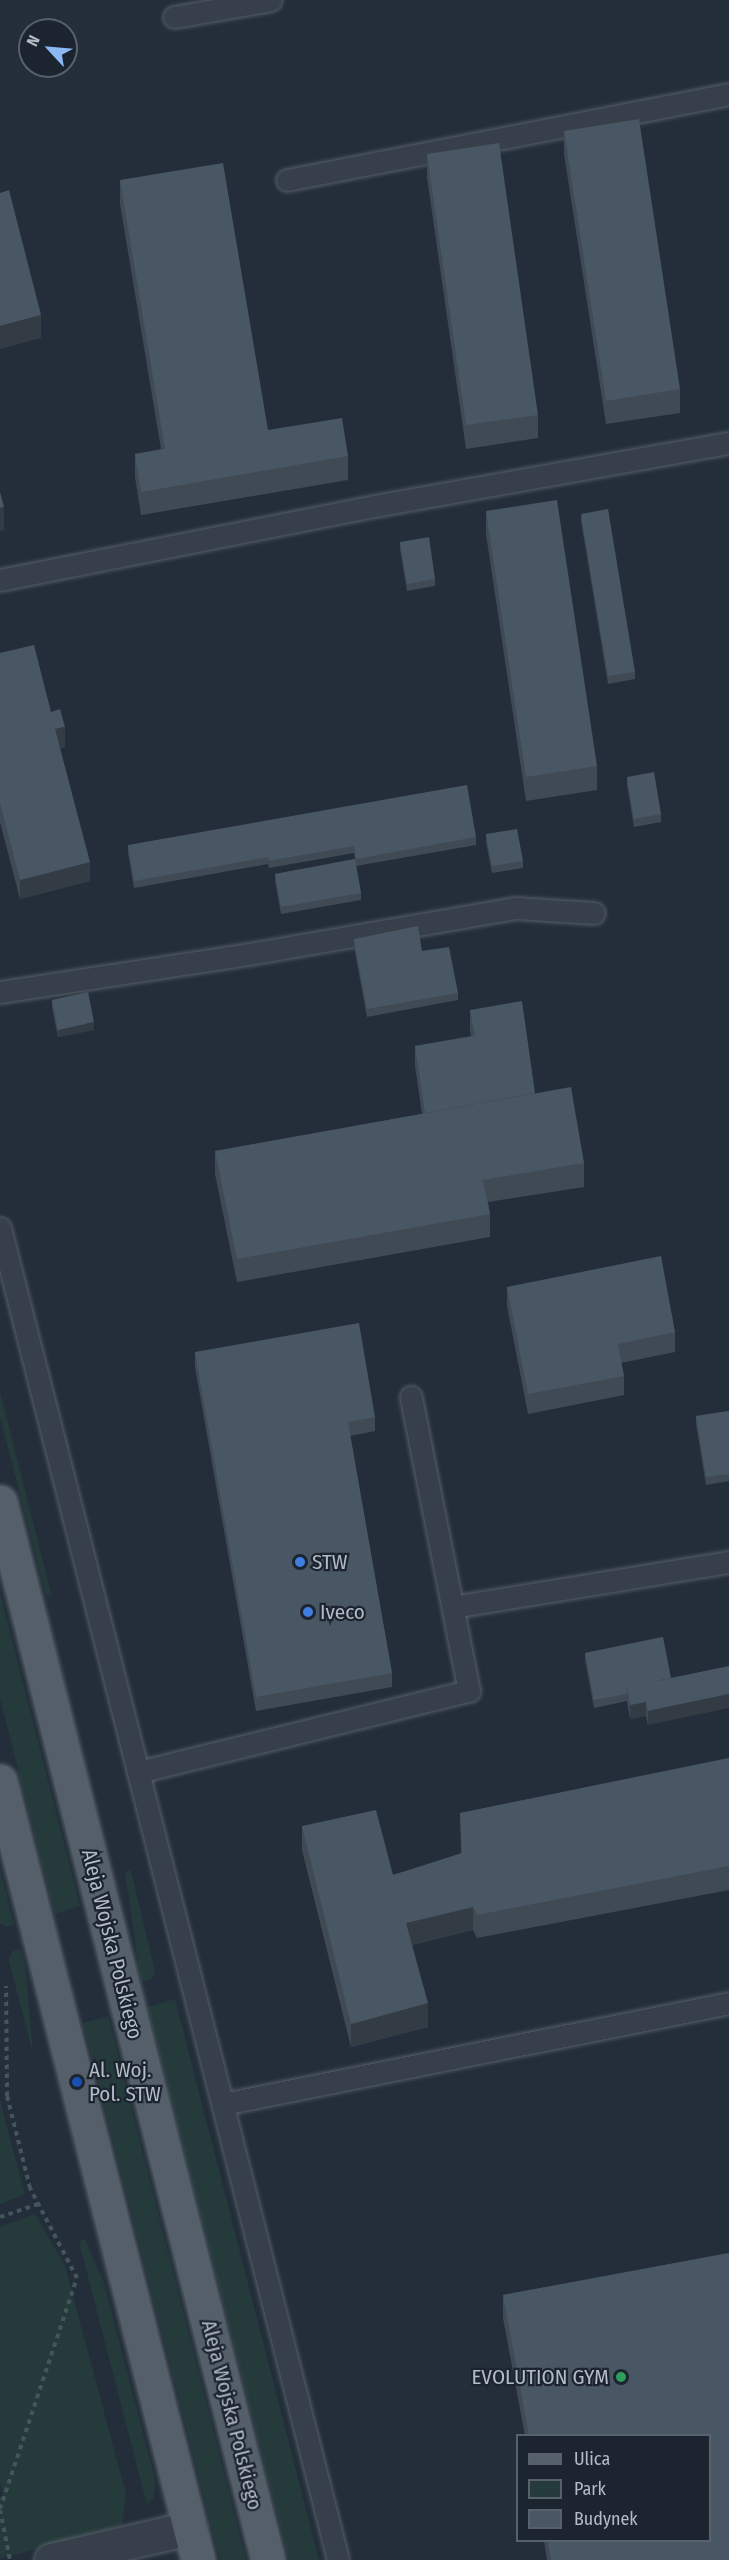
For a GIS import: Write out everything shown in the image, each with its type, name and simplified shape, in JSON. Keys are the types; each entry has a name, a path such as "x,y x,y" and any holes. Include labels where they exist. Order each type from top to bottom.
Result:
{"main road":[{"name":"Aleja Wojska Polskiego","path":"0,1502 268,2560"},
{"path":"0,1781 198,2560"}],"street":[{"path":"51,2560 190,2528"}],"lane":[{"path":"174,17 271,0"},
{"path":"287,180 729,94"},
{"path":"0,580 374,506 729,443"},
{"path":"0,992 249,954 516,908 594,913"},
{"path":"0,1228 338,2560"},
{"path":"138,1772 469,1691 411,1396"},
{"path":"453,1607 729,1562"},
{"path":"223,2104 729,2003"}],"path":[{"path":"6,1986 8,2096 30,2188 77,2278 0,2510 10,2560"},
{"path":"0,2217 38,2204"}],"green space":[{"path":"0,1392 52,1597 46,1595 0,1417"},
{"path":"0,1593 80,1906 55,1914 0,1698"},
{"path":"0,1869 14,1925 7,1927 0,1923"},
{"path":"131,1870 155,1972 152,1979 141,1982 125,1872"},
{"path":"20,1948 25,1964 33,2054 9,1961 12,1952"},
{"path":"175,1999 319,2560 289,2560 148,2007"},
{"path":"108,2016 246,2560 220,2560 83,2023"},
{"path":"0,2101 25,2194 0,2204"},
{"path":"35,2214 65,2266 126,2494 122,2525 0,2559 0,2496 3,2495 0,2481 0,2227"},
{"path":"85,2239 104,2283 155,2479 154,2497 147,2505 79,2242"}],"building":[{"path":"639,119 680,389 606,401 564,131"},
{"path":"499,143 538,415 466,425 427,154"},
{"path":"223,163 268,430 342,418 348,456 141,492 135,454 165,449 120,180"},
{"path":"9,190 41,315 0,326 0,193"},
{"path":"0,492 4,507 0,508"},
{"path":"557,500 597,766 526,777 486,511"},
{"path":"608,509 635,672 608,676 581,514"},
{"path":"429,537 435,579 407,584 400,542"},
{"path":"34,645 51,712 60,709 65,727 55,729 90,862 20,880 0,803 0,653"},
{"path":"654,772 661,814 634,819 627,777"},
{"path":"467,785 476,837 356,859 354,846 269,861 268,857 134,881 128,845"},
{"path":"517,829 523,861 492,866 486,834"},
{"path":"355,859 361,893 281,907 275,874"},
{"path":"418,926 422,951 449,947 458,993 367,1009 354,939"},
{"path":"88,992 94,1022 58,1030 52,1000"},
{"path":"522,1001 535,1093 425,1113 415,1046 475,1036 470,1010"},
{"path":"571,1087 584,1163 483,1180 490,1214 237,1259 215,1151"},
{"path":"661,1256 675,1332 618,1344 624,1376 528,1394 507,1287"},
{"name":"STW","path":"359,1323 375,1417 348,1422 392,1673 256,1697 195,1352"},
{"path":"729,1411 729,1474 706,1477 696,1416"},
{"path":"663,1637 671,1678 627,1687 627,1694 594,1700 585,1653"},
{"path":"729,1666 729,1694 648,1711 646,1702 630,1705 627,1687"},
{"path":"729,1758 729,1866 477,1915 473,1907 406,1923 428,2003 351,2024 302,1826 376,1810 393,1875 462,1853 460,1813"},
{"name":"EVOLUTION GYM","path":"729,2253 729,2560 551,2560 548,2542 711,2542 711,2434 529,2434 503,2295"}],"place":[{"name":"STW","path":"300,1562"},
{"name":"Iveco","path":"308,1612"},
{"name":"Al. Woj. Pol. STW","path":"77,2082"},
{"name":"EVOLUTION GYM","path":"621,2377"}]}
